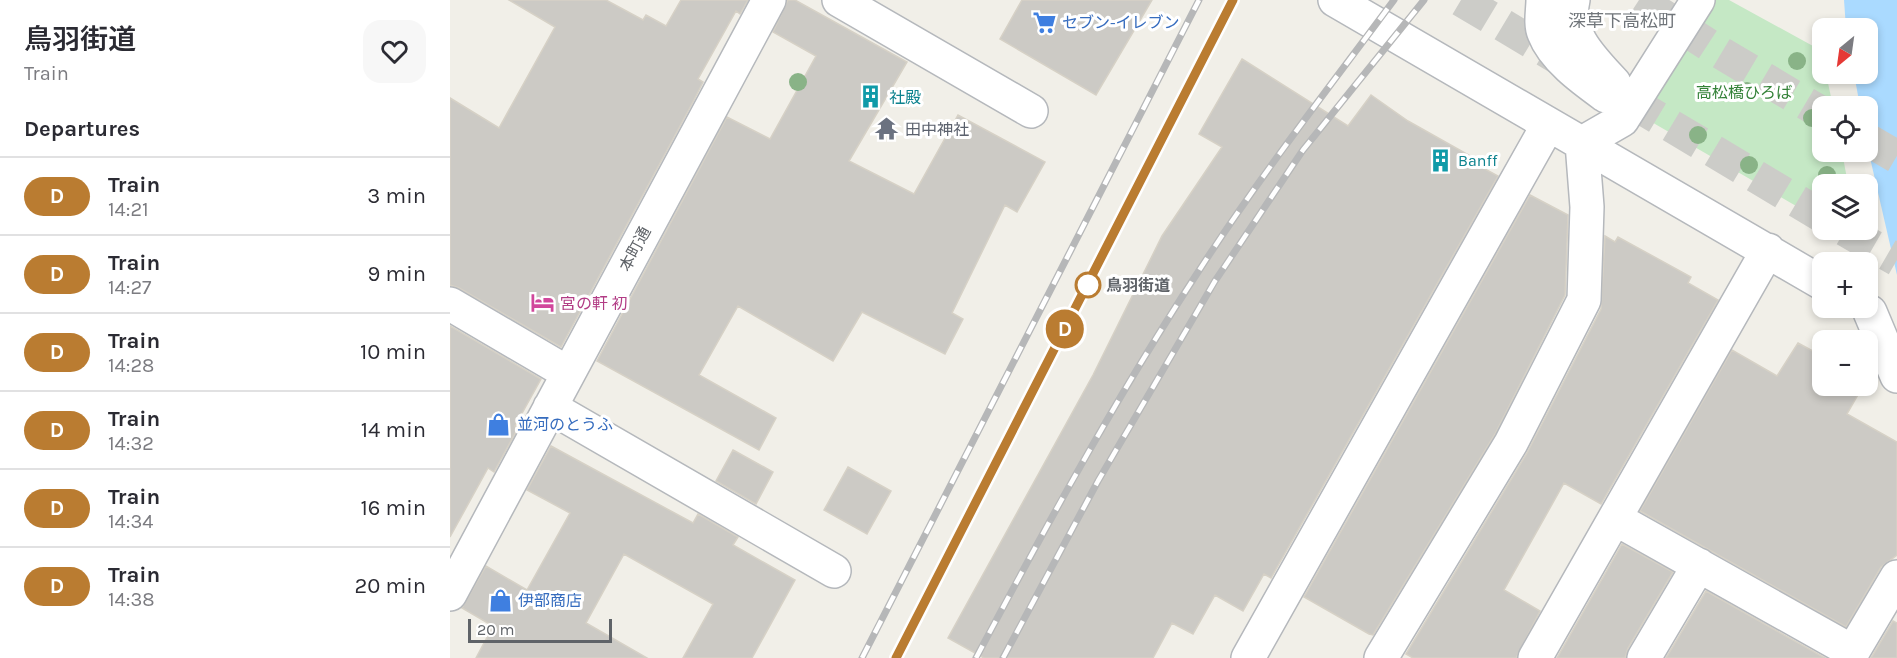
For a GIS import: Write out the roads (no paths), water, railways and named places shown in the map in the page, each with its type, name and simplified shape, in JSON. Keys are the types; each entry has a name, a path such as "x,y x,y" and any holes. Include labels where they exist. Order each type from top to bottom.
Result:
{"street":[{"name":"本町通","path":"450,594 769,0"},
{"path":"839,0 1031,111"},
{"path":"1335,0 1768,250 1812,278"},
{"path":"1543,0 1542,31 1554,50 1584,80 1606,96 1614,83 1590,56 1575,32 1570,11 1573,0"},
{"path":"1592,0 1593,18 1604,45 1635,97"},
{"path":"1582,144 1622,120 1688,7"},
{"path":"1248,658 1548,125"},
{"path":"1381,658 1510,444 1584,300 1587,207 1582,144"},
{"path":"1535,658 1768,250"},
{"path":"450,304 568,373"},
{"path":"1881,319 1897,376"},
{"path":"550,407 834,571"},
{"path":"1616,519 1851,655 1897,576"},
{"path":"1644,658 1699,565"}],"water":[{"path":"1844,0 1897,0 1897,275 1878,192 1878,174 1874,174 1871,162 1878,162 1878,96 1858,96 1856,84 1878,84 1878,18 1845,18"}],"tunnel":[{"path":"1461,0 1812,210"},
{"path":"1639,0 1721,53 1812,107"},
{"path":"1878,146 1897,157"},
{"path":"1862,240 1897,260"}],"railway":[{"path":"862,658 1199,0"},
{"path":"896,658 1233,0"},
{"path":"976,658 1084,461 1170,316 1246,200 1394,0"},
{"path":"1003,658 1098,481 1215,281 1303,150 1424,0"}],"train":[{"name":"D","path":"896,658 1233,0"}],"place":[{"name":"セブン-イレブン","path":"1044,22"},
{"name":"社殿","path":"871,97"},
{"name":"田中神社","path":"887,129"},
{"name":"Banff","path":"1440,160"},
{"name":"鳥羽街道","path":"1088,285"},
{"name":"宮の軒 初","path":"542,303"},
{"name":"並河のとうふ","path":"499,424"},
{"name":"伊部商店","path":"500,600"}],"district":[{"name":"深草下高松町","path":"1622,21"}],"park label":[{"name":"高松橋ひろば","path":"1744,92"}]}
